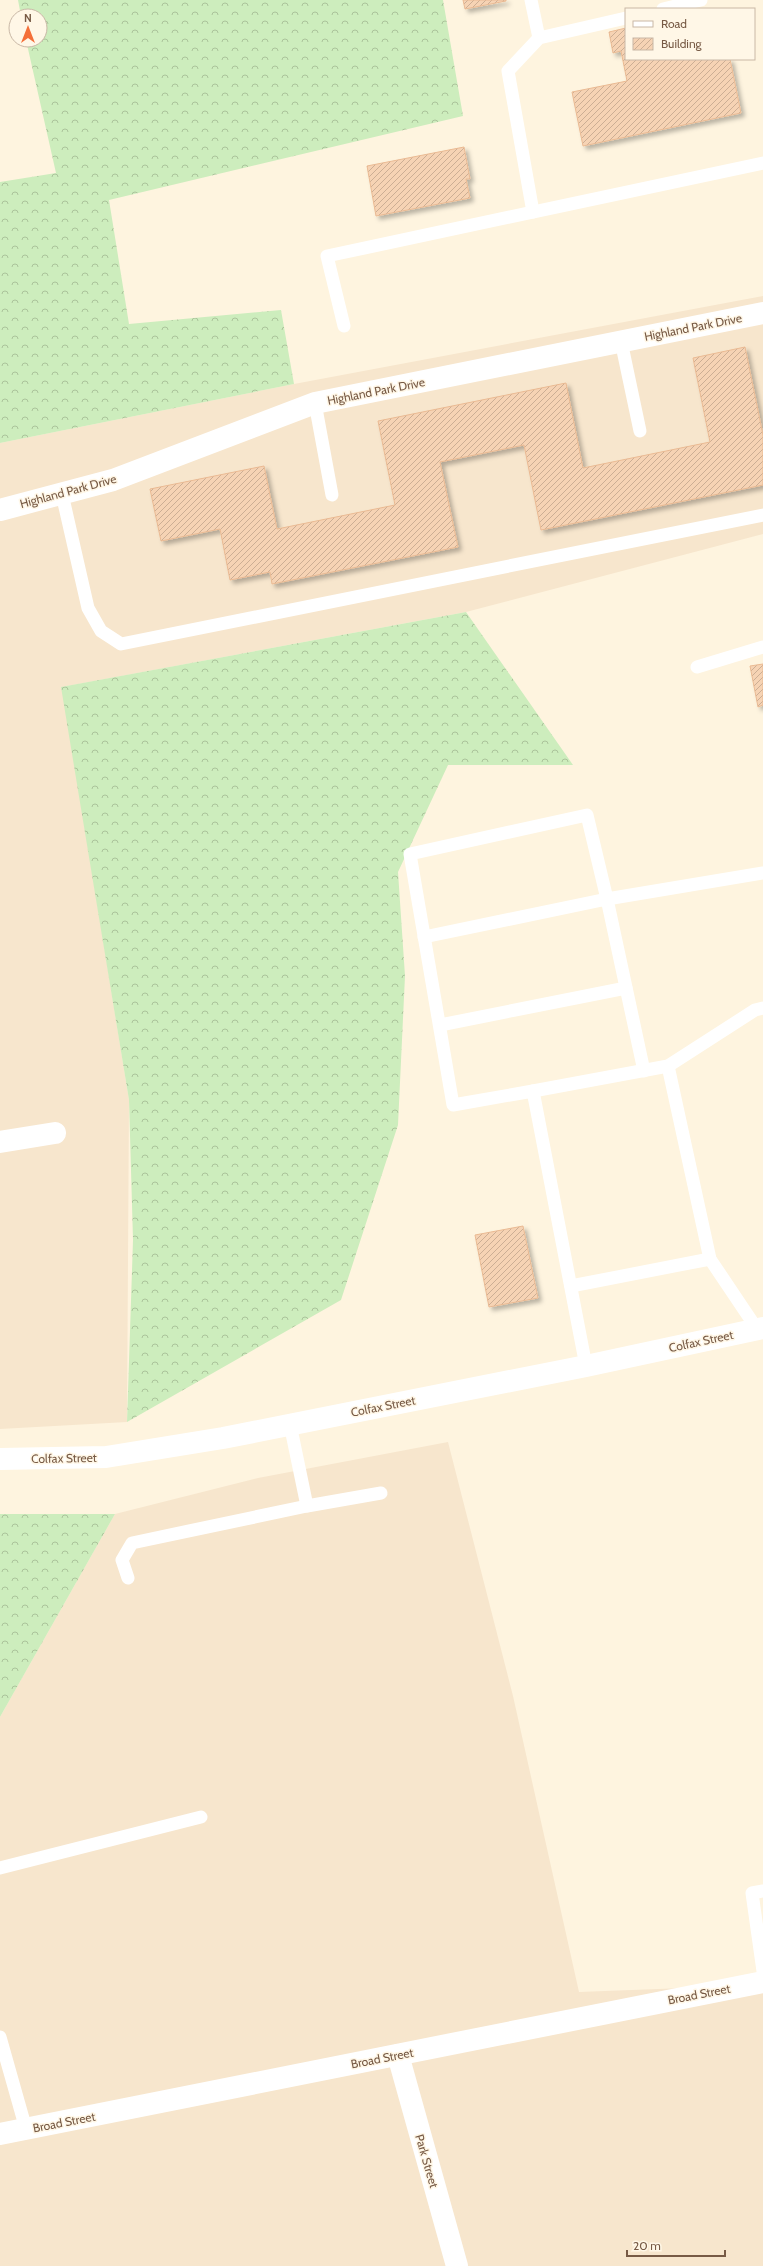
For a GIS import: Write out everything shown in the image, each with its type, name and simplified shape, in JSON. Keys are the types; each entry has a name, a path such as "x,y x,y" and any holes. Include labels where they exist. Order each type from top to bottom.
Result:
{"street":[{"name":"Highland Park Drive","path":"0,510 113,480 315,403 763,313"},
{"path":"0,1142 55,1134"},
{"name":"Colfax Street","path":"0,1459 106,1457 223,1438 586,1366 760,1328"},
{"name":"Broad Street","path":"0,2134 763,1982"},
{"name":"Park Street","path":"398,2055 457,2266"}],"lane":[{"path":"531,0 539,38"},
{"path":"667,8 701,0"},
{"path":"533,212 508,71 539,38 625,18"},
{"path":"344,326 328,256 763,163"},
{"path":"621,341 640,431"},
{"path":"315,403 332,495"},
{"path":"62,494 88,608 101,631 121,644 763,515"},
{"path":"697,667 763,648"},
{"path":"644,1071 607,899 587,815 410,854 453,1105 644,1071 668,1066 755,1010 763,1008"},
{"path":"424,937 607,899 763,873"},
{"path":"440,1025 626,988"},
{"path":"668,1066 710,1259 760,1328"},
{"path":"533,1091 586,1366"},
{"path":"570,1286 710,1259"},
{"path":"290,1424 307,1506"},
{"path":"128,1578 122,1560 132,1543 307,1506 381,1493"},
{"path":"0,1868 201,1817"},
{"path":"763,1891 752,1893 763,1971"},
{"path":"0,2037 26,2129"}],"shaded area":[{"path":"763,296 763,534 466,612 62,687 129,1100 127,1422 0,1429 0,443 294,384"},
{"path":"448,1442 513,1696 579,1992 763,1985 763,2266 0,2266 0,1717 115,1514 258,1478"}],"green space":[{"path":"18,0 443,0 463,116 109,200 129,324 281,310 294,384 0,443 0,182 56,173 28,48 48,48 48,8 20,8"},
{"path":"466,612 573,765 448,765 398,872 405,976 398,1125 341,1300 127,1422 133,1240 129,1100 61,687"},
{"path":"0,1514 115,1514 0,1717"}],"building":[{"path":"463,0 506,0 506,1 465,9"},
{"path":"625,28 625,60 730,60 741,113 583,146 572,92 627,81 621,51 613,53 609,32"},
{"path":"464,147 470,179 466,179 470,198 376,216 367,166"},
{"path":"745,347 763,435 763,485 541,530 524,445 440,462 458,547 272,584 270,572 230,580 220,529 161,541 150,489 264,466 277,529 395,505 378,421 566,383 583,468 710,442 693,358"},
{"path":"763,664 763,705 758,707 750,666"},
{"path":"523,1226 538,1298 489,1307 475,1235"}]}
